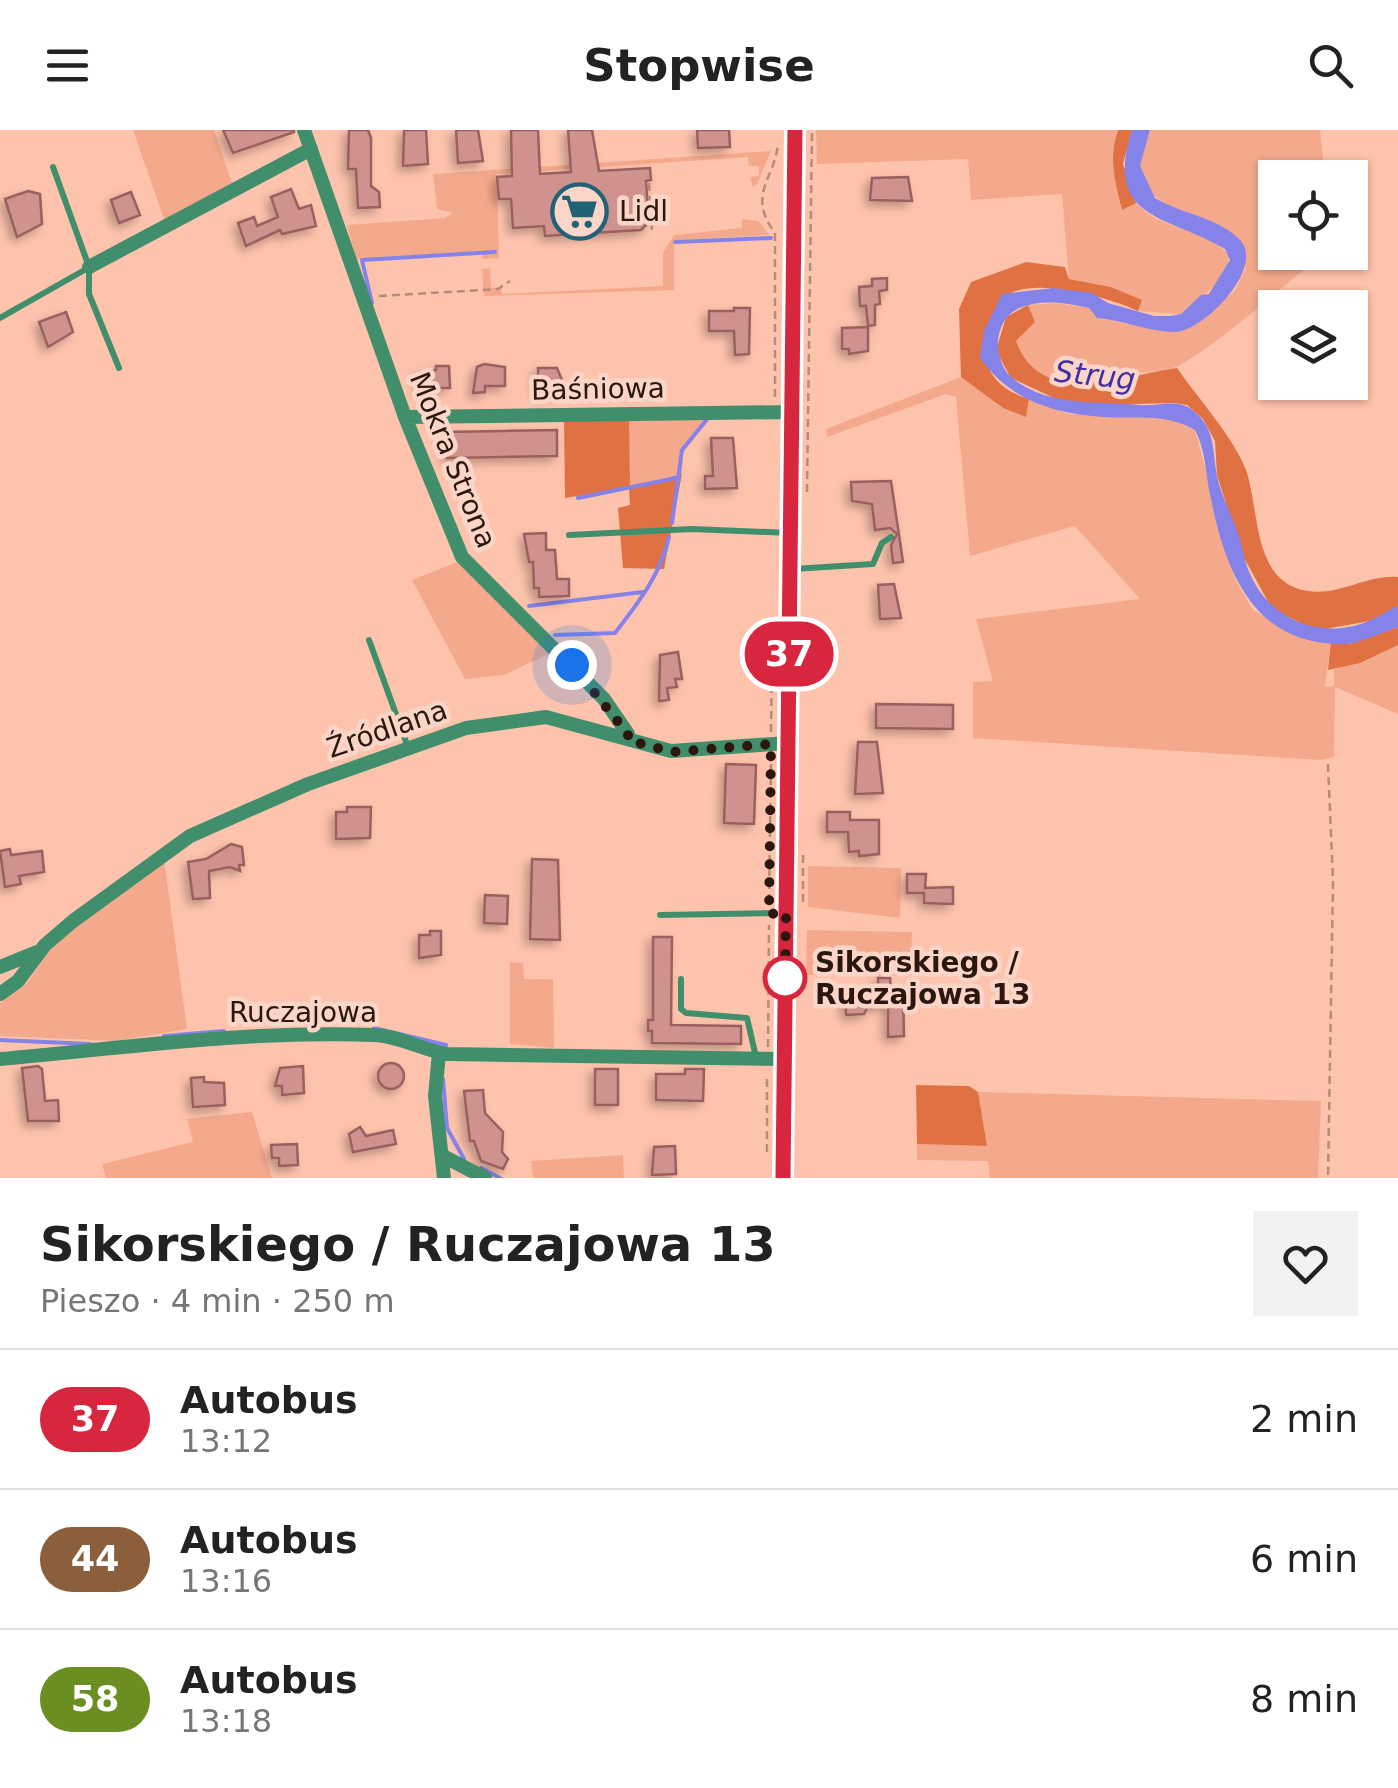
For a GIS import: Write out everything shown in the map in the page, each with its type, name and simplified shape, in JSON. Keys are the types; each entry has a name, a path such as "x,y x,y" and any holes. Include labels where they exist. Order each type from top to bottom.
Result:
{"main road":[{"path":"783,1178 770,1058 791,533 784,412 795,130"}],"street":[{"name":"Mokra Strona","path":"304,130 405,417 444,517 470,568 604,699 628,734 628,740"},
{"path":"89,267 311,149"},
{"name":"Baśniowa","path":"405,417 784,412"},
{"name":"Źródlana","path":"0,967 33,956 108,892 190,836 264,801 466,728 530,716 560,718 672,752 780,744"},
{"name":"Źródlana","path":"0,994 18,981 45,945"},
{"name":"Ruczajowa","path":"0,1059 122,1049 201,1037 373,1035 410,1041 439,1053 770,1058"},
{"path":"439,1053 435,1096 444,1178"},
{"path":"443,1156 485,1178"}],"lane":[{"path":"53,167 89,267 89,294 119,368"},
{"path":"0,318 89,267"},
{"path":"568,535 692,529 791,533"},
{"path":"790,569 873,564 882,544 891,537"},
{"path":"368,640 408,748"},
{"path":"660,914 778,914"},
{"path":"681,978 681,1009 686,1013 747,1018 770,1058"}],"path":[{"path":"778,130 777,157 767,174 763,216 775,232 784,412"},
{"path":"807,508 812,130"},
{"path":"767,174 777,174"},
{"path":"649,183 652,231"},
{"path":"364,297 498,289 510,281"},
{"path":"767,1162 778,914 780,744 772,648"},
{"path":"1328,764 1333,881 1328,1178"},
{"path":"803,842 804,880"}],"shaded area":[{"path":"133,130 214,130 233,186 165,222"},
{"path":"816,130 1118,130 1113,160 1122,210 1136,203 1157,219 1218,245 1228,254 1225,274 1181,314 1138,311 1141,300 1111,287 1069,279 1062,194 971,200 968,159 817,164"},
{"path":"1118,130 1132,130 1123,164 1136,203 1122,210 1113,160"},
{"path":"1132,130 1150,130 1140,166 1155,198 1220,226 1239,239 1246,251 1239,281 1200,322 1174,332 1097,318 1089,308 1073,305 1047,302 1022,307 1004,321 1000,331 1002,364 1016,381 1060,399 1172,403 1191,409 1209,431 1219,483 1249,571 1272,605 1301,623 1335,628 1371,620 1398,606 1398,627 1348,644 1315,642 1288,633 1266,618 1234,574 1215,519 1203,451 1195,430 1162,419 1104,417 1050,408 1004,384 980,358 984,331 1002,294 1053,288 1092,293 1108,303 1154,316 1170,316 1181,314 1201,295 1209,294 1230,260 1225,249 1162,220 1133,198 1126,182 1125,160"},
{"path":"1150,130 1320,130 1323,160 1258,160 1258,270 1304,270 1279,290 1258,290 1258,307 1215,342 1174,368 1093,380 1062,381 1048,377 1024,358 1016,341 1035,322 1028,305 1055,303 1089,308 1097,318 1174,332 1234,292 1246,268 1202,218 1165,204 1150,192 1140,166"},
{"path":"771,151 757,184 753,187 750,177 759,176 759,166 749,166 748,157 497,174 499,258 482,259 481,251 356,259 347,225 445,218 453,213 437,209 433,174"},
{"path":"742,219 758,221 770,235 674,240 674,290 484,296 482,269 490,268 491,288 501,287 502,294 663,286 663,253 674,235 742,228"},
{"path":"1026,262 1065,267 1069,279 1111,287 1142,300 1138,311 1094,296 1040,288 1011,293 1002,300 988,330 986,356 994,377 1003,386 1029,399 1026,417 1003,408 961,377 959,309 971,282"},
{"path":"1028,305 1035,322 1016,341 1028,362 1044,375 1064,382 1086,383 1177,368 1240,458 1267,560 1290,585 1320,592 1398,577 1398,606 1370,621 1325,629 1309,627 1272,609 1242,554 1217,475 1215,441 1203,419 1187,405 1174,403 1098,405 1056,399 1011,378 996,351 1006,317"},
{"path":"961,377 1003,408 1026,416 1029,399 1068,414 1161,416 1195,430 1235,579 1253,610 1305,639 1331,641 1325,687 1334,686 1334,669 1398,645 1398,714 1335,687 1334,757 1320,760 973,738 973,682 993,681 976,619 1140,599 1075,526 970,556 956,397 946,394 827,437 826,429"},
{"path":"710,418 683,453 682,474 629,488 629,419"},
{"path":"629,419 630,488 682,474 664,569 623,568 618,508 630,505 629,488 565,498 564,420"},
{"path":"460,561 553,652 504,675 465,679 412,580"},
{"path":"1398,627 1398,645 1360,663 1328,670 1331,641 1350,644"},
{"path":"164,859 187,1029 117,1041 0,1036 0,1003 27,983 58,939"},
{"path":"808,866 901,868 900,918 808,907"},
{"path":"807,930 912,932 911,976 806,975"},
{"path":"510,962 523,963 524,979 553,979 554,1048 510,1044"},
{"path":"916,1085 969,1086 978,1092 987,1146 917,1144"},
{"path":"978,1092 1321,1101 1318,1178 990,1178 988,1161 917,1160 917,1144 987,1146"},
{"path":"252,1112 272,1178 106,1178 102,1164 193,1142 187,1119"},
{"path":"623,1155 624,1178 533,1178 531,1161"}],"building":[{"path":"223,130 294,130 294,132 233,153"},
{"path":"349,130 368,130 371,186 379,192 380,207 358,208 356,169 348,169"},
{"path":"404,130 426,130 428,164 403,166"},
{"path":"456,130 478,130 483,161 458,163"},
{"name":"Lidl","path":"511,130 538,130 540,174 571,172 568,130 592,130 599,171 650,168 651,180 646,181 649,222 641,230 545,236 544,226 513,228 511,199 499,199 497,177 512,176"},
{"path":"697,130 729,130 730,147 698,148"},
{"path":"908,177 912,201 870,200 872,178"},
{"path":"291,189 299,209 311,205 316,226 282,234 280,230 246,246 238,223 254,217 257,226 278,217 271,197"},
{"path":"28,191 40,194 42,224 17,237 5,199"},
{"path":"131,192 140,215 119,223 111,200"},
{"path":"887,278 887,290 879,291 880,304 875,305 875,325 868,326 866,306 860,306 859,287 872,286 872,279"},
{"path":"750,308 749,354 735,355 734,331 709,331 709,311"},
{"path":"66,312 73,332 48,347 39,322"},
{"path":"868,327 868,351 849,354 849,349 842,349 842,328"},
{"path":"436,366 449,366 450,388 421,388 420,372 436,370"},
{"path":"477,367 505,367 505,386 485,386 485,392 473,393"},
{"path":"538,368 557,368 562,380 558,392 538,394"},
{"path":"557,430 557,456 447,458 446,432"},
{"path":"711,438 733,438 737,488 705,489 705,476 713,476"},
{"path":"891,481 903,562 893,563 891,545 897,534 890,528 875,530 872,504 852,501 851,482"},
{"path":"546,533 546,550 555,550 557,579 569,579 569,596 539,597 539,588 534,588 533,562 529,562 524,534"},
{"path":"894,584 901,618 880,619 878,585"},
{"path":"678,652 682,679 675,679 677,687 667,688 669,700 659,701 660,655"},
{"path":"876,704 953,705 953,729 876,728"},
{"path":"858,742 877,742 883,793 855,794"},
{"path":"726,764 756,765 754,824 724,823"},
{"path":"347,807 371,807 370,838 336,839 336,812 347,812"},
{"path":"827,812 850,812 850,820 879,820 879,854 859,856 859,851 849,852 848,832 827,832"},
{"path":"231,844 242,847 244,865 239,865 240,871 230,867 209,871 210,898 193,899 188,862 206,859"},
{"path":"10,849 11,855 42,851 44,872 19,876 21,884 5,887 0,851"},
{"path":"532,859 558,860 560,940 530,939"},
{"path":"907,874 926,874 925,888 953,887 953,904 924,903 924,893 907,893"},
{"path":"485,895 508,896 507,924 484,923"},
{"path":"430,931 441,931 441,955 419,958 419,935 430,935"},
{"path":"653,937 672,937 671,1025 741,1026 741,1044 652,1043 648,1020 653,1020"},
{"path":"878,978 890,978 891,993 903,993 904,1036 888,1037 888,1005 868,1006 864,1014 846,1015 845,995 878,995"},
{"path":"391,1063 400,1067 404,1076 400,1085 391,1089 382,1085 378,1076 382,1067"},
{"path":"303,1066 304,1093 282,1095 282,1086 275,1086 280,1068"},
{"path":"22,1068 42,1069 45,1101 58,1100 59,1121 28,1121"},
{"path":"595,1069 618,1069 618,1105 595,1105"},
{"path":"685,1069 704,1069 703,1101 656,1100 656,1074 685,1074"},
{"path":"204,1077 204,1082 224,1083 225,1105 193,1107 191,1078"},
{"path":"483,1090 485,1113 503,1132 502,1152 508,1159 503,1169 481,1161 474,1141 470,1141 464,1091"},
{"path":"360,1127 366,1136 393,1130 396,1144 353,1152 349,1134"},
{"path":"297,1144 298,1165 279,1166 279,1158 272,1158 271,1145"},
{"path":"675,1146 676,1174 652,1175 654,1147"}],"waterway":[{"path":"675,242 771,238"},
{"path":"372,303 362,260 495,252"},
{"path":"672,523 682,450 708,418"},
{"path":"578,498 676,478"},
{"path":"555,635 615,633 654,576 669,537"},
{"path":"529,606 643,592"},
{"path":"374,1028 446,1045"},
{"path":"164,1036 224,1031"},
{"path":"0,1040 90,1044"},
{"path":"443,1079 447,1128 464,1159"},
{"path":"481,1168 500,1178"}],"bus line":[{"name":"37","path":"783,1178 795,130"}],"place":[{"name":"Lidl","path":"580,211"},
{"name":"Sikorskiego / Ruczajowa 13","path":"785,978"}],"route":[{"path":"572,665 604,699 628,734 628,740 672,752 771,744 769,914 786,913 785,978"}],"water label":[{"name":"Strug","path":"1095,375"}]}
